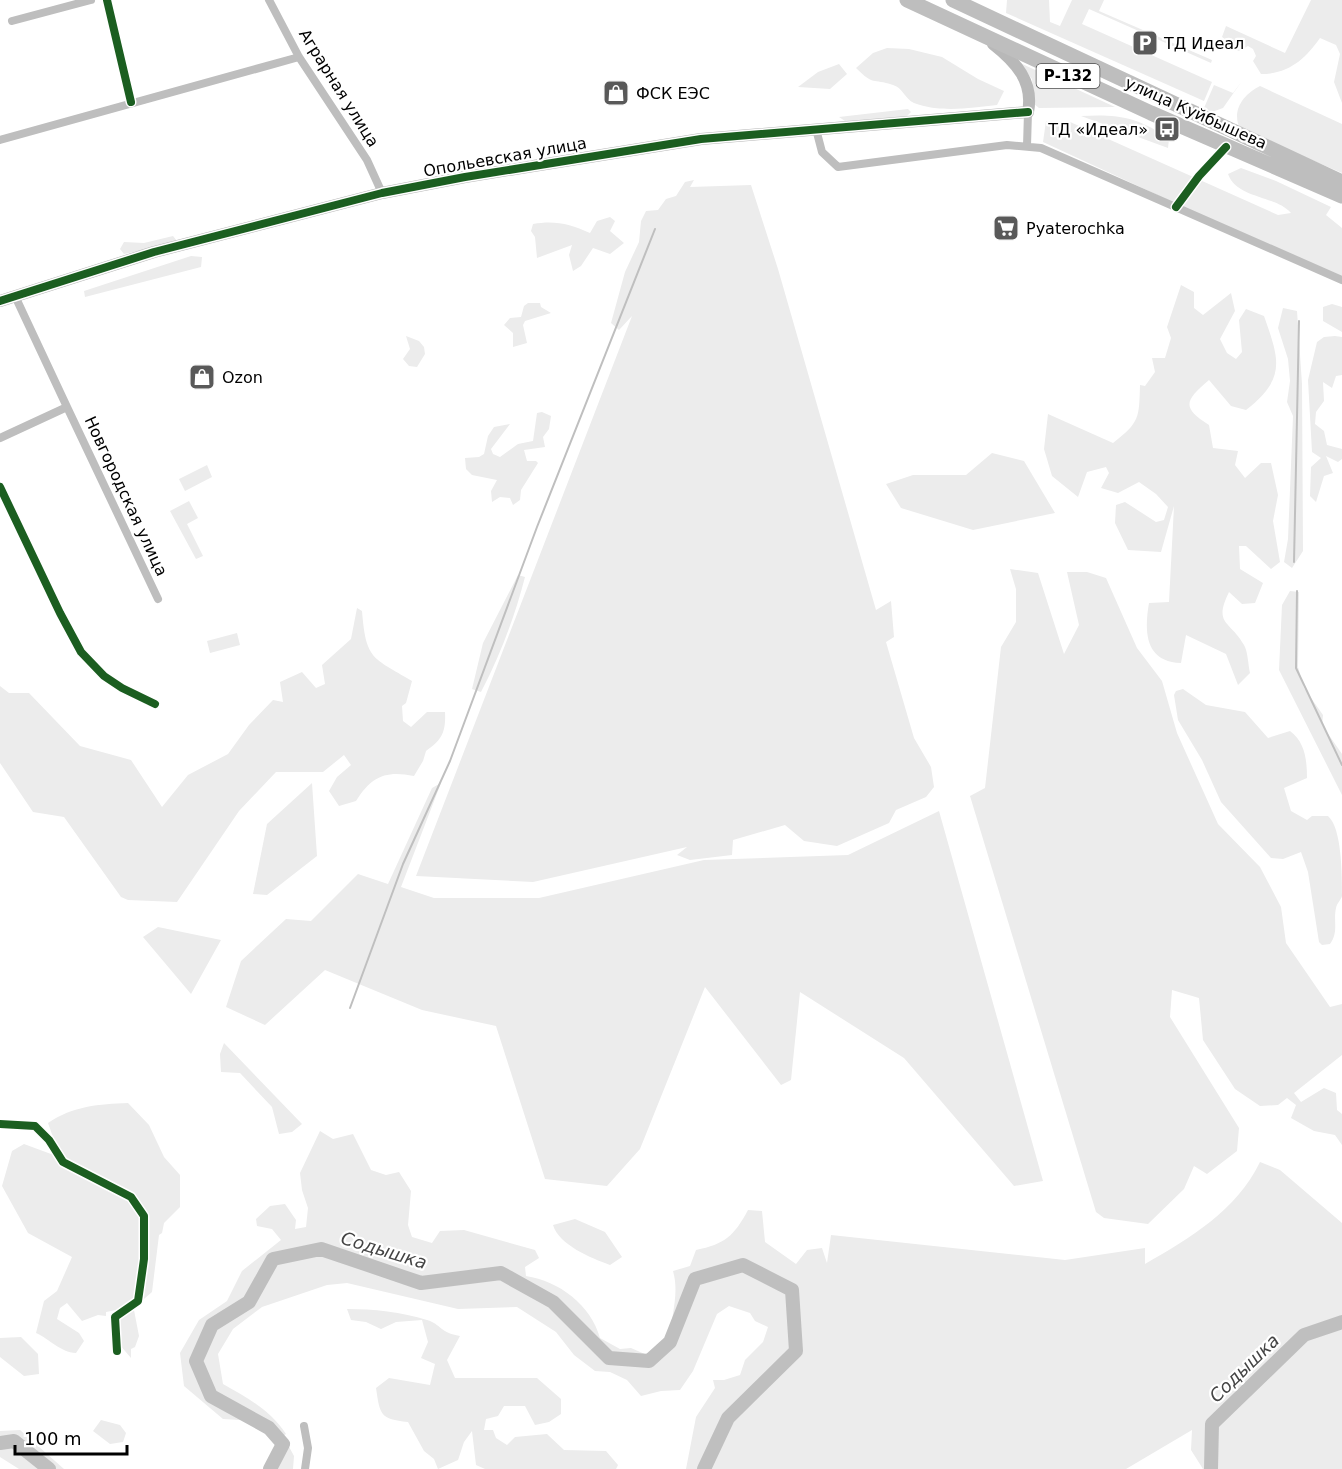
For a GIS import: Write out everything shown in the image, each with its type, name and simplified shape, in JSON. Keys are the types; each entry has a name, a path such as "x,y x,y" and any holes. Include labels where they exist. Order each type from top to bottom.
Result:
{"highway":[{"name":"улица Куйбышева","path":"907,0 1226,147 1342,196"},
{"name":"улица Куйбышева","path":"953,0 1342,182"}],"street":[{"path":"12,21 90,0"},
{"path":"107,0 131,102"},
{"name":"Аграрная улица","path":"269,0 299,57 367,160 382,193"},
{"path":"986,38 1002,51 1024,76 1029,87 1027,146"},
{"path":"0,140 299,57"},
{"name":"Опольевская улица","path":"0,301 154,252 382,193 654,145 1028,111"},
{"path":"816,129 822,152 837,167 1007,145 1027,146 1058,154 1342,280"},
{"path":"1176,207 1199,176 1226,147"},
{"name":"Новгородская улица","path":"15,296 158,599"},
{"name":"Новгородская улица","path":"0,438 67,406"},
{"path":"0,487 81,652 104,676 122,688 155,704"},
{"path":"0,1124 35,1125 49,1140 63,1162 131,1197 144,1216 144,1259 138,1301 115,1317 117,1351"},
{"path":"304,1426 308,1448 305,1469"}],"shaded area":[{"path":"1007,0 1049,0 1050,22 1060,26 1072,0 1104,0 1099,11 1212,60 1211,63 1089,9 1082,24 1212,82 1204,101 1006,13"},
{"path":"1311,0 1342,0 1342,103 1334,82 1340,54 1336,45 1320,38 1295,64 1280,71 1261,74 1253,61 1256,56 1253,49 1248,46 1239,51 1231,48 1229,42 1222,37 1226,26 1285,53"},
{"path":"887,48 909,49 942,57 978,79 1004,91 997,105 945,109 914,103 896,86 870,79 856,68 873,53"},
{"path":"1018,62 1115,107 1039,108 1034,104 1032,79"},
{"path":"839,64 847,74 830,89 798,87 818,72"},
{"path":"1242,81 1223,108 1212,112 1204,108 1214,85 1233,93"},
{"path":"1260,86 1342,124 1342,173 1240,129 1238,109 1244,98"},
{"path":"908,109 911,112 907,116 845,121 839,117"},
{"path":"1081,116 1127,118 1148,126 1169,139 1168,148"},
{"path":"1046,121 1068,121 1278,215 1291,213 1276,203 1239,188 1228,174 1241,168 1276,181 1331,207 1326,215 1342,228 1342,277 1272,248 1043,142"},
{"path":"694,180 690,187 751,185 778,269 876,610 891,601 894,637 886,642 914,738 931,767 934,787 926,797 896,810 889,823 837,846 804,841 785,825 733,840 732,855 690,860 677,855 687,847 533,882 416,876 632,316 619,330 611,323 625,272 639,242 641,221 646,211 658,210 666,199 676,196 685,182"},
{"path":"610,217 615,221 610,231 624,243 610,254 593,248 581,266 573,271 569,255 572,245 537,258 535,237 531,231 533,224 548,222 562,224 590,233 597,221"},
{"path":"173,236 177,241 171,244 124,254 120,249 124,242 144,243"},
{"path":"191,256 202,257 201,267 85,297 84,291"},
{"path":"1181,285 1194,292 1194,308 1203,315 1231,293 1235,311 1220,339 1227,353 1236,359 1242,352 1239,320 1246,309 1264,316 1276,356 1274,378 1259,399 1246,410 1231,406 1209,380 1195,393 1190,403 1190,408 1194,413 1209,425 1213,448 1238,451 1235,465 1245,478 1261,463 1271,463 1278,495 1273,521 1280,562 1271,569 1246,546 1239,546 1240,569 1263,583 1255,603 1242,604 1229,592 1224,603 1225,622 1239,637 1247,655 1250,673 1238,685 1226,654 1186,635 1181,663 1160,657 1150,644 1147,634 1149,603 1169,602 1174,506 1161,552 1128,550 1115,523 1116,505 1125,502 1156,522 1164,520 1168,507 1156,494 1139,482 1118,493 1101,488 1109,473 1106,467 1087,472 1078,497 1052,476 1044,449 1048,414 1113,443 1128,430 1138,412 1140,385 1145,386 1155,372 1152,358 1165,358 1171,338 1167,327"},
{"path":"528,303 540,303 541,307 551,313 525,321 523,325 527,343 513,347 513,333 504,325 510,318 521,317 524,306"},
{"path":"1332,304 1342,307 1342,332 1323,321 1323,307"},
{"path":"1283,308 1297,311 1302,384 1303,551 1292,568 1284,562 1288,539 1293,416 1287,402 1290,381 1288,359 1278,328"},
{"path":"406,336 419,341 424,347 425,354 417,367 409,366 403,359 410,349"},
{"path":"1324,337 1342,337 1342,375 1336,376 1332,388 1323,382 1324,401 1316,412 1315,424 1324,431 1327,445 1342,449 1342,459 1338,462 1326,456 1333,473 1324,476 1316,502 1310,496 1311,467 1321,458 1312,452 1308,380 1317,342"},
{"path":"542,412 551,416 549,429 543,437 545,447 524,450 527,461 538,463 521,490 520,500 513,505 510,498 500,497 492,502 491,491 497,480 472,475 466,469 465,458 479,457 484,454 488,436 494,427 510,424 491,449 493,454 500,457 518,444 533,441 537,413"},
{"path":"992,453 1024,461 1055,513 973,530 901,508 886,484 913,475 966,475"},
{"path":"207,465 212,477 185,491 179,479"},
{"path":"189,501 198,518 187,524 203,556 196,559 170,511"},
{"path":"1010,569 1038,573 1064,654 1079,625 1067,572 1087,572 1106,578 1137,648 1162,681 1177,733 1218,824 1260,867 1281,907 1286,943 1330,1007 1342,1004 1342,1055 1294,1093 1301,1102 1324,1088 1336,1093 1337,1110 1342,1114 1342,1145 1335,1135 1314,1131 1291,1118 1296,1105 1287,1098 1278,1105 1260,1106 1235,1089 1203,1040 1199,998 1172,990 1170,1017 1239,1128 1237,1151 1207,1174 1194,1166 1184,1189 1148,1224 1104,1218 1096,1212 970,796 985,788 1001,647 1016,622 1016,589"},
{"path":"518,575 525,577 501,650 481,692 472,689 483,643"},
{"path":"1290,591 1299,592 1298,667 1304,688 1323,715 1322,725 1342,754 1342,795 1279,670 1282,605"},
{"path":"357,608 362,611 366,639 374,655 388,667 412,681 406,703 402,706 403,721 411,727 427,712 445,712 442,735 426,751 414,776 395,774 380,777 367,786 356,801 339,806 329,791 337,777 351,765 344,755 323,772 276,772 239,811 177,902 128,900 121,897 64,817 33,812 0,763 0,686 9,693 29,693 80,746 131,760 162,807 188,775 228,754 249,725 273,700 283,702 280,682 302,672 316,688 325,684 322,665 351,639"},
{"path":"237,633 240,645 210,653 207,641"},
{"path":"1183,689 1206,705 1245,712 1268,738 1290,731 1299,740 1306,758 1307,778 1284,788 1291,811 1307,820 1312,816 1328,816 1333,822 1339,841 1342,896 1336,908 1335,931 1330,944 1322,945 1319,942 1308,872 1301,852 1283,859 1271,858 1221,802 1202,760 1178,720 1174,695 1176,691"},
{"path":"312,783 317,856 267,895 253,894 267,824"},
{"path":"441,783 401,887 434,898 539,898 704,860 848,855 939,811 1043,1181 1014,1186 904,1058 800,992 791,1080 781,1085 705,987 640,1149 607,1186 545,1179 496,1026 422,1010 325,970 265,1025 226,1007 241,961 286,919 311,921 358,874 388,884 432,788"},
{"path":"158,927 221,940 191,994 143,937"},
{"path":"224,1043 302,1124 292,1132 279,1134 272,1107 240,1073 221,1072 220,1054"},
{"path":"128,1103 149,1125 164,1157 180,1175 180,1207 164,1223 162,1233 159,1235 152,1292 136,1306 106,1312 106,1316 98,1315 82,1321 67,1303 60,1308 57,1319 79,1333 84,1341 76,1353 70,1352 36,1333 44,1301 57,1291 72,1257 28,1233 2,1186 12,1151 24,1144 51,1154 58,1151 48,1123 57,1117 86,1107"},
{"path":"320,1131 333,1139 353,1134 371,1170 386,1175 399,1172 411,1191 408,1225 412,1237 432,1243 440,1231 464,1230 535,1250 539,1258 525,1267 526,1276 562,1289 572,1296 589,1315 600,1338 620,1349 631,1348 647,1355 649,1360 670,1342 675,1298 673,1271 690,1266 696,1250 728,1238 748,1210 762,1211 765,1242 796,1264 807,1250 822,1248 827,1263 831,1235 1065,1260 1145,1248 1145,1264 1195,1233 1225,1209 1250,1179 1260,1162 1280,1170 1342,1223 1342,1469 1203,1469 1191,1450 1192,1430 1126,1469 686,1469 696,1417 715,1388 713,1380 724,1380 740,1375 745,1360 763,1342 768,1327 755,1321 750,1313 729,1306 717,1314 693,1371 680,1390 661,1391 641,1396 627,1380 610,1372 595,1371 574,1355 556,1332 517,1307 458,1309 347,1283 327,1285 262,1307 233,1329 218,1354 223,1384 266,1411 286,1434 281,1437 270,1422 223,1419 184,1386 180,1353 199,1320 227,1301 242,1271 281,1240 272,1229 257,1226 256,1219 270,1206 285,1204 296,1220 295,1229 306,1227 308,1208 302,1190 300,1173"},
{"path":"575,1219 605,1232 622,1257 610,1265 585,1255 569,1245 556,1232 553,1225"},
{"path":"347,1309 417,1317 432,1322 448,1333 460,1336 447,1360 455,1378 537,1378 561,1399 561,1414 549,1422 535,1425 525,1406 504,1406 498,1416 486,1419 484,1430 493,1430 496,1438 507,1445 515,1437 547,1434 564,1450 606,1451 618,1465 616,1469 485,1469 476,1465 472,1431 464,1442 458,1460 438,1469 434,1459 424,1451 408,1422 392,1419 383,1414 380,1410 376,1388 389,1378 430,1385 435,1364 421,1358 428,1342 422,1320 396,1322 381,1329 366,1322 351,1320"},
{"path":"134,1310 139,1336 135,1347 131,1349 131,1358 119,1344 115,1319 123,1312"},
{"path":"21,1337 38,1354 39,1374 24,1376 0,1357 0,1338"},
{"path":"101,1420 120,1425 126,1433 123,1442 110,1444 93,1431"},
{"path":"20,1430 64,1469 19,1469 0,1457 0,1431"},
{"path":"287,1443 294,1456 293,1469 264,1469"}],"waterway":[{"path":"350,1008 403,864 450,761 537,527 655,229"},
{"path":"1294,562 1299,321"},
{"path":"1297,591 1296,668 1342,765"},
{"name":"Содышка","path":"270,1469 283,1444 269,1428 211,1396 196,1361 212,1325 249,1302 273,1259 321,1249 421,1283 501,1273 553,1302 609,1358 649,1361 670,1342 695,1279 743,1265 792,1290 796,1351 728,1418 704,1469"},
{"name":"Содышка","path":"1211,1469 1212,1424 1304,1335 1342,1322"},
{"name":"Содышка","path":"0,1443 14,1441 49,1469"}],"cycle path":[{"path":"107,0 131,102"},
{"path":"0,301 154,252 382,193 465,177 701,139 1028,112"},
{"path":"1176,207 1199,176 1226,147"},
{"path":"0,487 81,652 104,676 122,688 155,704"},
{"path":"0,1124 35,1126 49,1140 63,1162 131,1197 144,1216 144,1259 138,1301 115,1317 117,1351"}],"place":[{"name":"ТД Идеал","path":"1145,43"},
{"name":"ФСК ЕЭС","path":"616,93"},
{"name":"ТД «Идеал»","path":"1167,129"},
{"name":"Pyaterochka","path":"1006,228"},
{"name":"Ozon","path":"202,377"}]}
